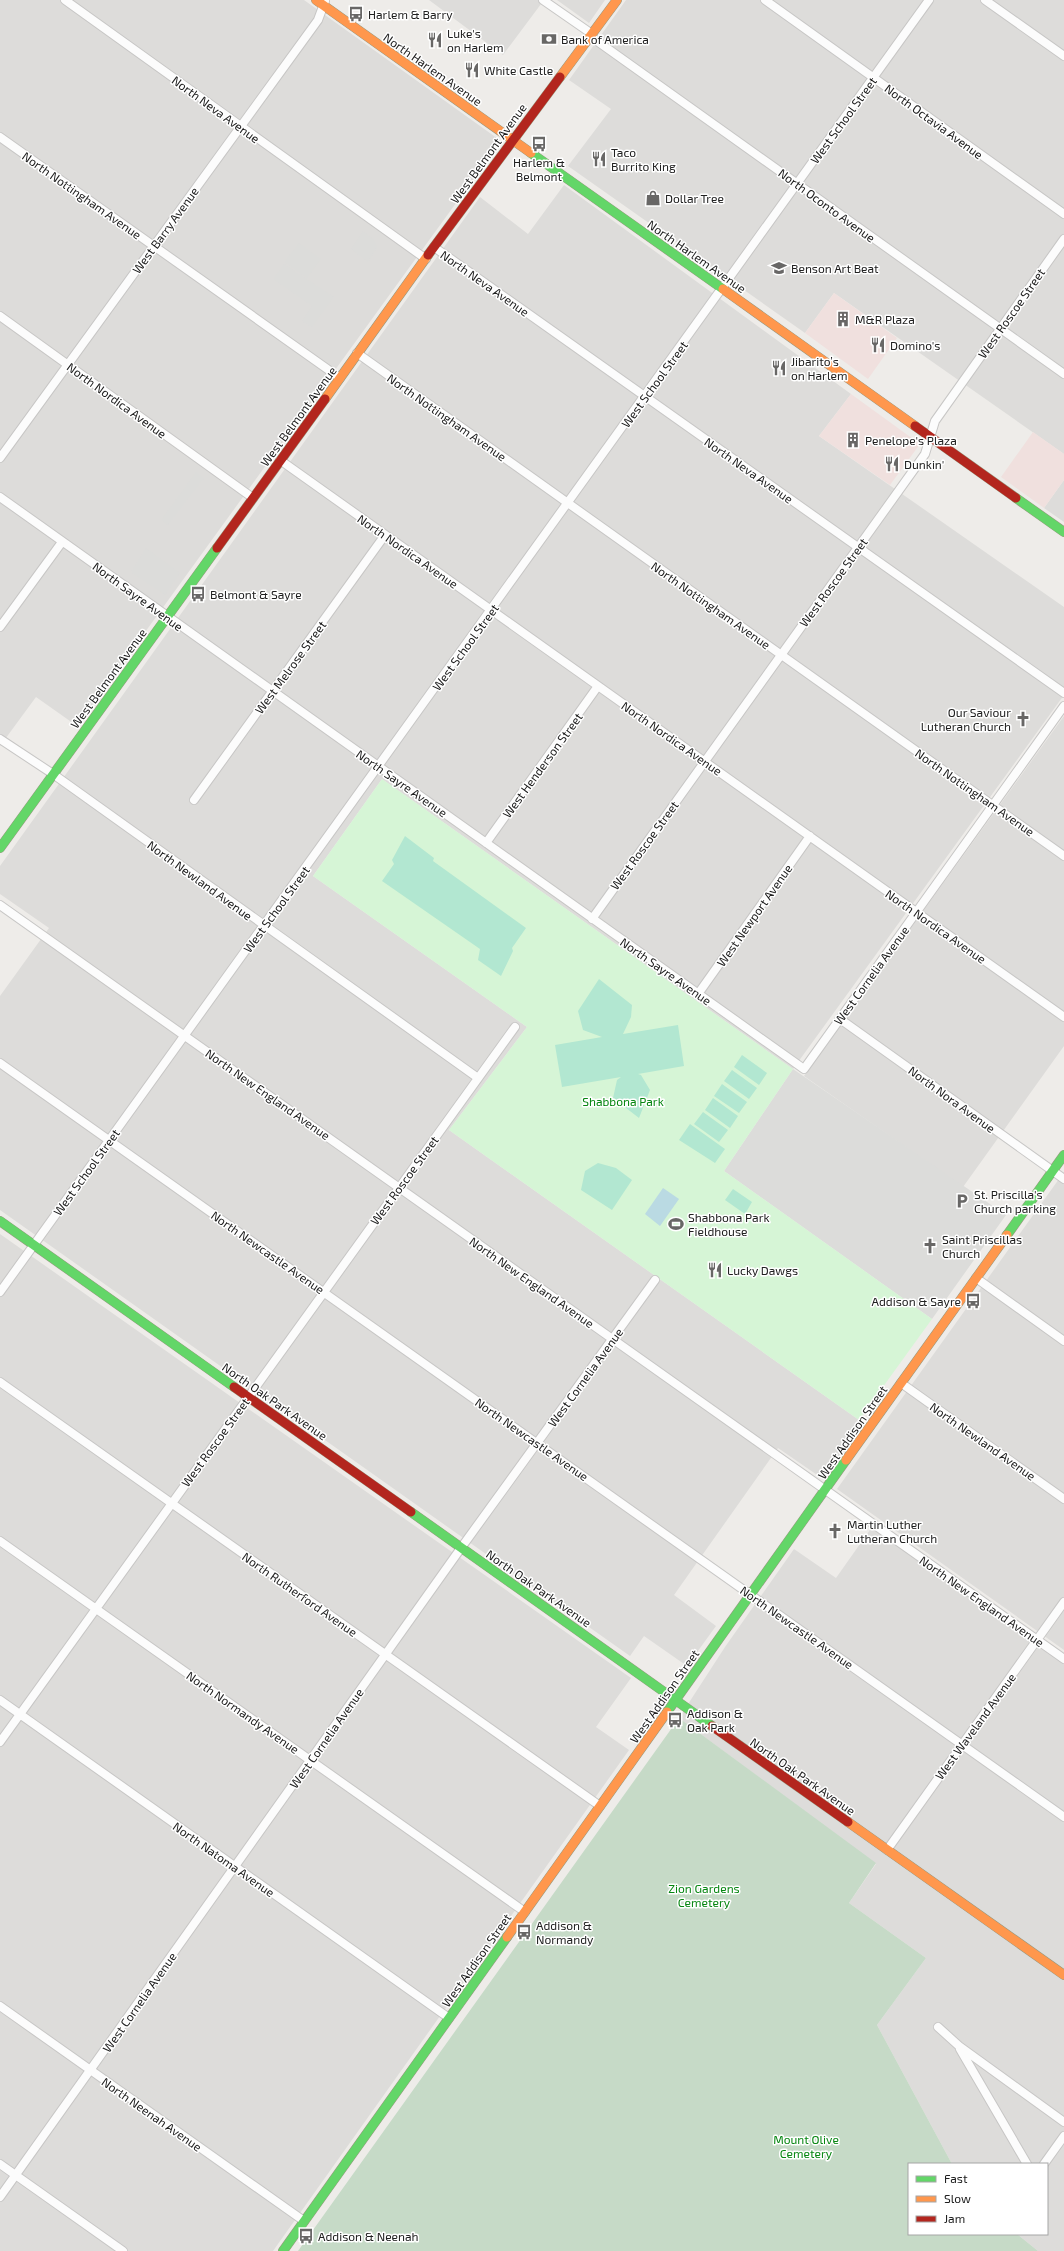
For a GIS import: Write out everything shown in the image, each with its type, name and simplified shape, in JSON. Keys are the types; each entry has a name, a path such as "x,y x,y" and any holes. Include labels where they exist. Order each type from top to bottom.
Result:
{"street":[{"name":"North Neva Avenue","path":"65,0 426,259"},
{"name":"North Oconto Avenue","path":"543,0 1064,374"},
{"name":"West Belmont Avenue","path":"0,848 434,247 512,140 618,0"},
{"name":"North Octavia Avenue","path":"765,0 1064,214"},
{"name":"West School Street","path":"0,1292 929,0"},
{"path":"985,0 1064,56"},
{"name":"West Barry Avenue","path":"0,458 318,20 322,2"},
{"name":"North Harlem Avenue","path":"322,2 512,140 1064,532"},
{"name":"North Nottingham Avenue","path":"0,137 340,378"},
{"name":"West Roscoe Street","path":"592,918 925,454 935,420 1064,239"},
{"name":"North Neva Avenue","path":"434,247 1064,693"},
{"name":"North Nordica Avenue","path":"0,316 253,498"},
{"name":"North Nottingham Avenue","path":"357,353 1064,856"},
{"name":"North Nordica Avenue","path":"280,460 1064,1017"},
{"name":"North Sayre Avenue","path":"0,497 272,692 804,1069"},
{"name":"West Melrose Street","path":"194,800 385,535"},
{"path":"0,627 62,542"},
{"name":"West Henderson Street","path":"486,843 598,686"},
{"name":"West Cornelia Avenue","path":"804,1069 1064,706"},
{"name":"North Newland Avenue","path":"0,739 53,774 478,1078"},
{"name":"West Newport Avenue","path":"698,994 810,836"},
{"name":"North New England Avenue","path":"0,905 1064,1659"},
{"name":"North Nora Avenue","path":"840,1019 1064,1178"},
{"name":"West Roscoe Street","path":"0,1742 247,1396 516,1027"},
{"name":"North Newcastle Avenue","path":"0,1063 1064,1817"},
{"name":"West Addison Street","path":"283,2251 1064,1155"},
{"name":"North Oak Park Avenue","path":"0,1221 1064,1975"},
{"path":"976,1278 1064,1341"},
{"name":"West Cornelia Avenue","path":"0,2197 461,1548 655,1280"},
{"name":"North Rutherford Avenue","path":"0,1382 600,1806"},
{"name":"North Newland Avenue","path":"901,1383 1064,1499"},
{"name":"North Normandy Avenue","path":"0,1541 525,1912"},
{"name":"West Waveland Avenue","path":"887,1850 1064,1602"},
{"name":"North Natoma Avenue","path":"0,1700 449,2018"},
{"name":"North Neenah Avenue","path":"0,2006 304,2221"},
{"path":"938,2027 958,2046 1064,2122"},
{"path":"958,2046 1025,2163"},
{"path":"1045,2163 1064,2136"},
{"path":"0,2164 123,2251"}],"shaded area":[{"path":"0,0 304,0 501,141 77,726 36,697 0,746"},
{"path":"429,0 544,0 503,55"},
{"path":"557,0 605,0 589,23"},
{"path":"626,0 1064,0 1064,454 834,293 805,333 568,166 611,109 569,80"},
{"path":"564,185 851,394 819,436 1064,607 1064,695 793,1069 382,779 313,876 527,1027 449,1130 859,1420 865,1421 823,1479 778,1448 674,1595 716,1626 687,1666 644,1636 630,1656 0,1210 0,996 49,928 0,894 0,866 480,197 528,234"},
{"path":"363,231 373,239 377,247 368,262 351,249"},
{"path":"299,243 321,259 307,278 284,262"},
{"path":"284,264 334,297 312,327 302,321 312,306 273,279"},
{"name":"M&R Plaza","path":"834,293 897,338 868,379 805,333"},
{"name":"Penelope's Plaza","path":"851,394 920,444 890,485 819,436"},
{"path":"1033,432 1064,454 1064,480 1044,508 1001,477"},
{"path":"196,472 204,478 168,525 161,520"},
{"path":"1064,480 1064,522 1044,508"},
{"path":"146,548 180,573 165,595 131,572"},
{"path":"1064,716 1064,1046 963,1187 804,1076"},
{"path":"793,1069 1006,1215 932,1319 724,1171"},
{"path":"1064,1172 1064,1650 837,1489"},
{"path":"0,1234 631,1678 596,1727 629,1750 273,2251 0,2251"},
{"path":"872,1527 1064,1664 1064,2251 1038,2251 1018,2235 1048,2235 1048,2163 951,2163 877,2025 926,1958 849,1903 876,1864 679,1718 725,1647 794,1549 836,1578"}],"green space":[{"name":"Shabbona Park","path":"382,779 793,1069 724,1171 932,1319 859,1420 449,1130 527,1027 313,876"},
{"path":"405,836 434,858 433,861 526,928 512,948 513,951 501,976 478,960 480,949 382,881 394,864 392,860"},
{"path":"599,979 632,1005 631,1017 623,1034 678,1025 684,1066 638,1074 641,1075 650,1090 639,1118 613,1098 617,1080 621,1077 562,1087 555,1045 602,1037 583,1030 578,1011"},
{"path":"742,1055 767,1073 759,1085 734,1067"},
{"path":"732,1070 757,1088 749,1099 724,1081"},
{"path":"722,1084 747,1102 739,1113 714,1096"},
{"path":"713,1098 738,1116 730,1128 705,1110"},
{"path":"703,1112 728,1130 719,1142 694,1124"},
{"path":"690,1124 725,1149 715,1163 679,1140"},
{"path":"598,1163 616,1168 632,1180 612,1210 581,1190 585,1171"},
{"path":"733,1189 752,1202 745,1214 725,1200"},
{"name":"Zion Gardens Cemetery","path":"679,1718 876,1863 849,1903 926,1958 877,2025 951,2163 908,2163 908,2235 1018,2235 1038,2251 298,2251"}],"water":[{"path":"663,1188 679,1199 660,1226 645,1214"}],"traffic: fast":[{"path":"531,153 723,289"},
{"path":"1016,498 1064,532"},
{"path":"0,848 217,548"},
{"path":"1007,1235 1064,1155"},
{"path":"0,1221 234,1387"},
{"path":"667,1712 846,1460"},
{"path":"411,1512 712,1726"},
{"path":"283,2251 507,1937"}],"traffic: slow":[{"path":"316,0 531,153"},
{"path":"560,77 617,0"},
{"path":"325,399 428,255"},
{"path":"723,289 915,426"},
{"path":"846,1460 1007,1235"},
{"path":"507,1937 667,1712"},
{"path":"848,1822 1064,1975"}],"traffic: jam":[{"path":"428,255 560,77"},
{"path":"217,548 325,399"},
{"path":"915,426 1016,498"},
{"path":"234,1387 411,1512"},
{"path":"712,1726 848,1822"}],"place":[{"name":"Harlem & Barry","path":"356,14"},
{"name":"Bank of America","path":"549,39"},
{"name":"Luke's on Harlem","path":"435,40"},
{"name":"White Castle","path":"472,70"},
{"name":"Harlem & Belmont","path":"539,144"},
{"name":"Taco Burrito King","path":"599,159"},
{"name":"Dollar Tree","path":"653,198"},
{"name":"Benson Art Beat","path":"779,268"},
{"name":"M&R Plaza","path":"843,319"},
{"name":"Domino's","path":"878,345"},
{"name":"Jibarito’s on Harlem","path":"779,368"},
{"name":"Penelope's Plaza","path":"853,440"},
{"name":"Dunkin'","path":"892,464"},
{"name":"Belmont & Sayre","path":"198,594"},
{"name":"Our Saviour Lutheran Church","path":"1023,719"},
{"name":"St. Priscilla's Church parking","path":"962,1201"},
{"name":"Shabbona Park Fieldhouse","path":"676,1224"},
{"name":"Saint Priscillas Church","path":"930,1246"},
{"name":"Lucky Dawgs","path":"715,1270"},
{"name":"Addison & Sayre","path":"973,1301"},
{"name":"Martin Luther Lutheran Church","path":"835,1531"},
{"name":"Addison & Oak Park","path":"675,1720"},
{"name":"Addison & Normandy","path":"524,1932"},
{"name":"Addison & Neenah","path":"306,2236"}],"park label":[{"name":"Mount Olive Cemetery","path":"806,2146"}]}
